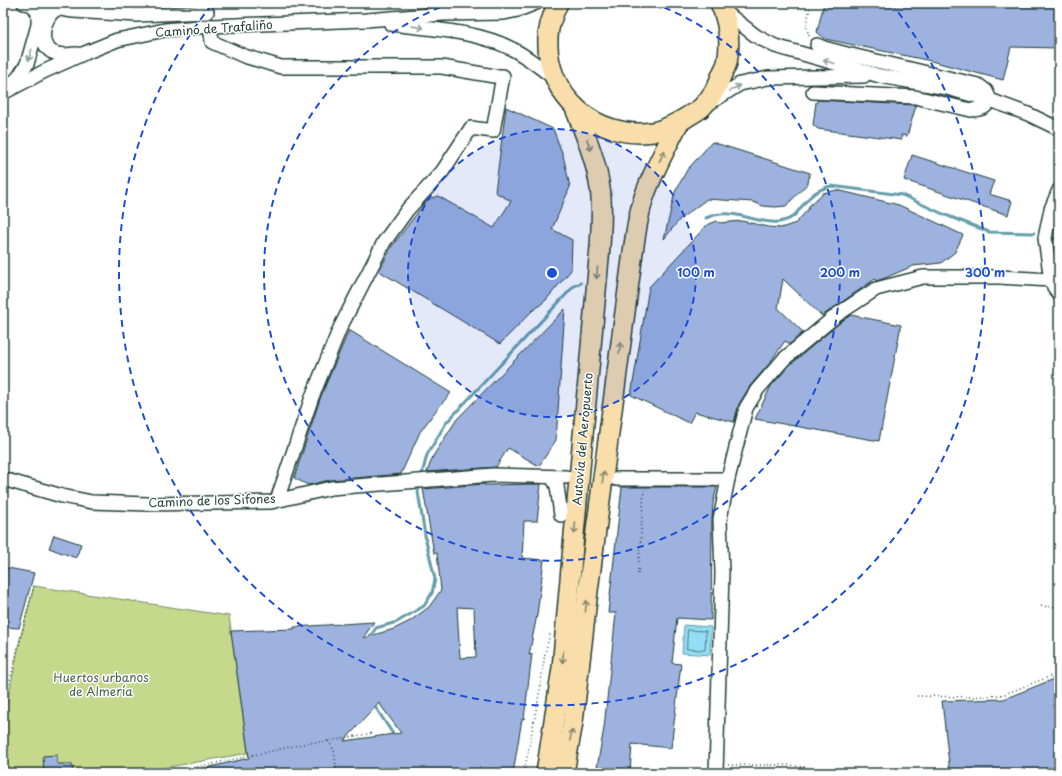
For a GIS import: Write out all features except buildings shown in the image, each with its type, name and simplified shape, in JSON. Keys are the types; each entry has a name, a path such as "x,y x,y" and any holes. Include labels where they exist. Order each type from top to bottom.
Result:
{"highway":[{"path":"558,3 552,17 548,38 549,59 555,79 575,108 592,121 612,130 633,133 654,132 679,122 701,108 717,87 727,63 729,37 722,7"},
{"name":"Autovía del Aeropuerto","path":"546,773 562,668 602,210 600,189 594,159 575,108"},
{"name":"Autovía del Aeropuerto","path":"564,773 573,722 588,591 637,226 647,190 679,122"}],"street":[{"path":"443,14 488,3"},
{"path":"366,20 443,14 504,13 518,10 536,3"},
{"path":"28,4 73,11 137,15 208,12"},
{"path":"3,92 18,78 27,64 38,25 38,13 28,4"},
{"path":"722,7 756,36 775,46 880,76 947,88 990,100 1055,126 1059,138"},
{"path":"57,9 51,13 47,20 43,32 45,44 50,51 59,54 68,55 85,53"},
{"path":"366,20 465,33 490,40 511,48 528,58 555,79"},
{"name":"Camino de Trafaliño","path":"3,92 45,71 117,40 165,30 210,26 366,20"},
{"path":"210,26 212,42 244,56 281,67 442,67 494,76 503,76 493,130 471,128 442,172 408,209 384,242 340,328 312,398 278,500"},
{"path":"818,45 847,54 978,85 986,91 990,100"},
{"path":"701,108 740,84 768,78 880,76"},
{"path":"813,92 915,97 971,110 980,109 986,106 990,100"},
{"path":"1059,190 1051,209 1045,238 1051,280 1059,294"},
{"path":"716,769 722,573 720,519 728,479 746,408 757,390 784,359 838,314 876,289 923,277 999,277 1051,280"},
{"name":"Camino de los Sifones","path":"3,479 62,496 92,502 147,504 271,502 331,488 493,475 566,477"},
{"path":"552,477 557,486 561,514"},
{"path":"616,479 728,479"}],"path":[{"path":"811,3 806,26 809,37 818,45"},
{"path":"638,574 644,480"},
{"path":"3,707 34,586"},
{"path":"1037,606 1059,607"},
{"path":"524,773 550,634"},
{"path":"917,696 970,697 1002,695 1059,674"},
{"path":"162,773 179,771 307,743 328,742 373,733"},
{"path":"328,742 334,750 337,773"},
{"path":"716,769 788,765 818,769"}],"green space":[{"name":"Huertos urbanos de Almería","path":"34,586 229,616 248,753 152,770 120,773 3,773 3,724 20,639"}],"water":[{"path":"684,625 711,627 710,655 682,653"}],"waterway":[{"path":"706,218 717,214 728,214 772,222 785,221 794,216 806,201 815,193 831,186 902,195 943,214 989,232 1034,233"},
{"path":"1052,238 1059,239"},
{"path":"421,478 427,455 446,423 574,286 581,283"},
{"path":"369,638 376,628 397,622 424,606 432,593 435,579 426,541 418,492 420,484"},
{"path":"374,705 395,737"}]}
